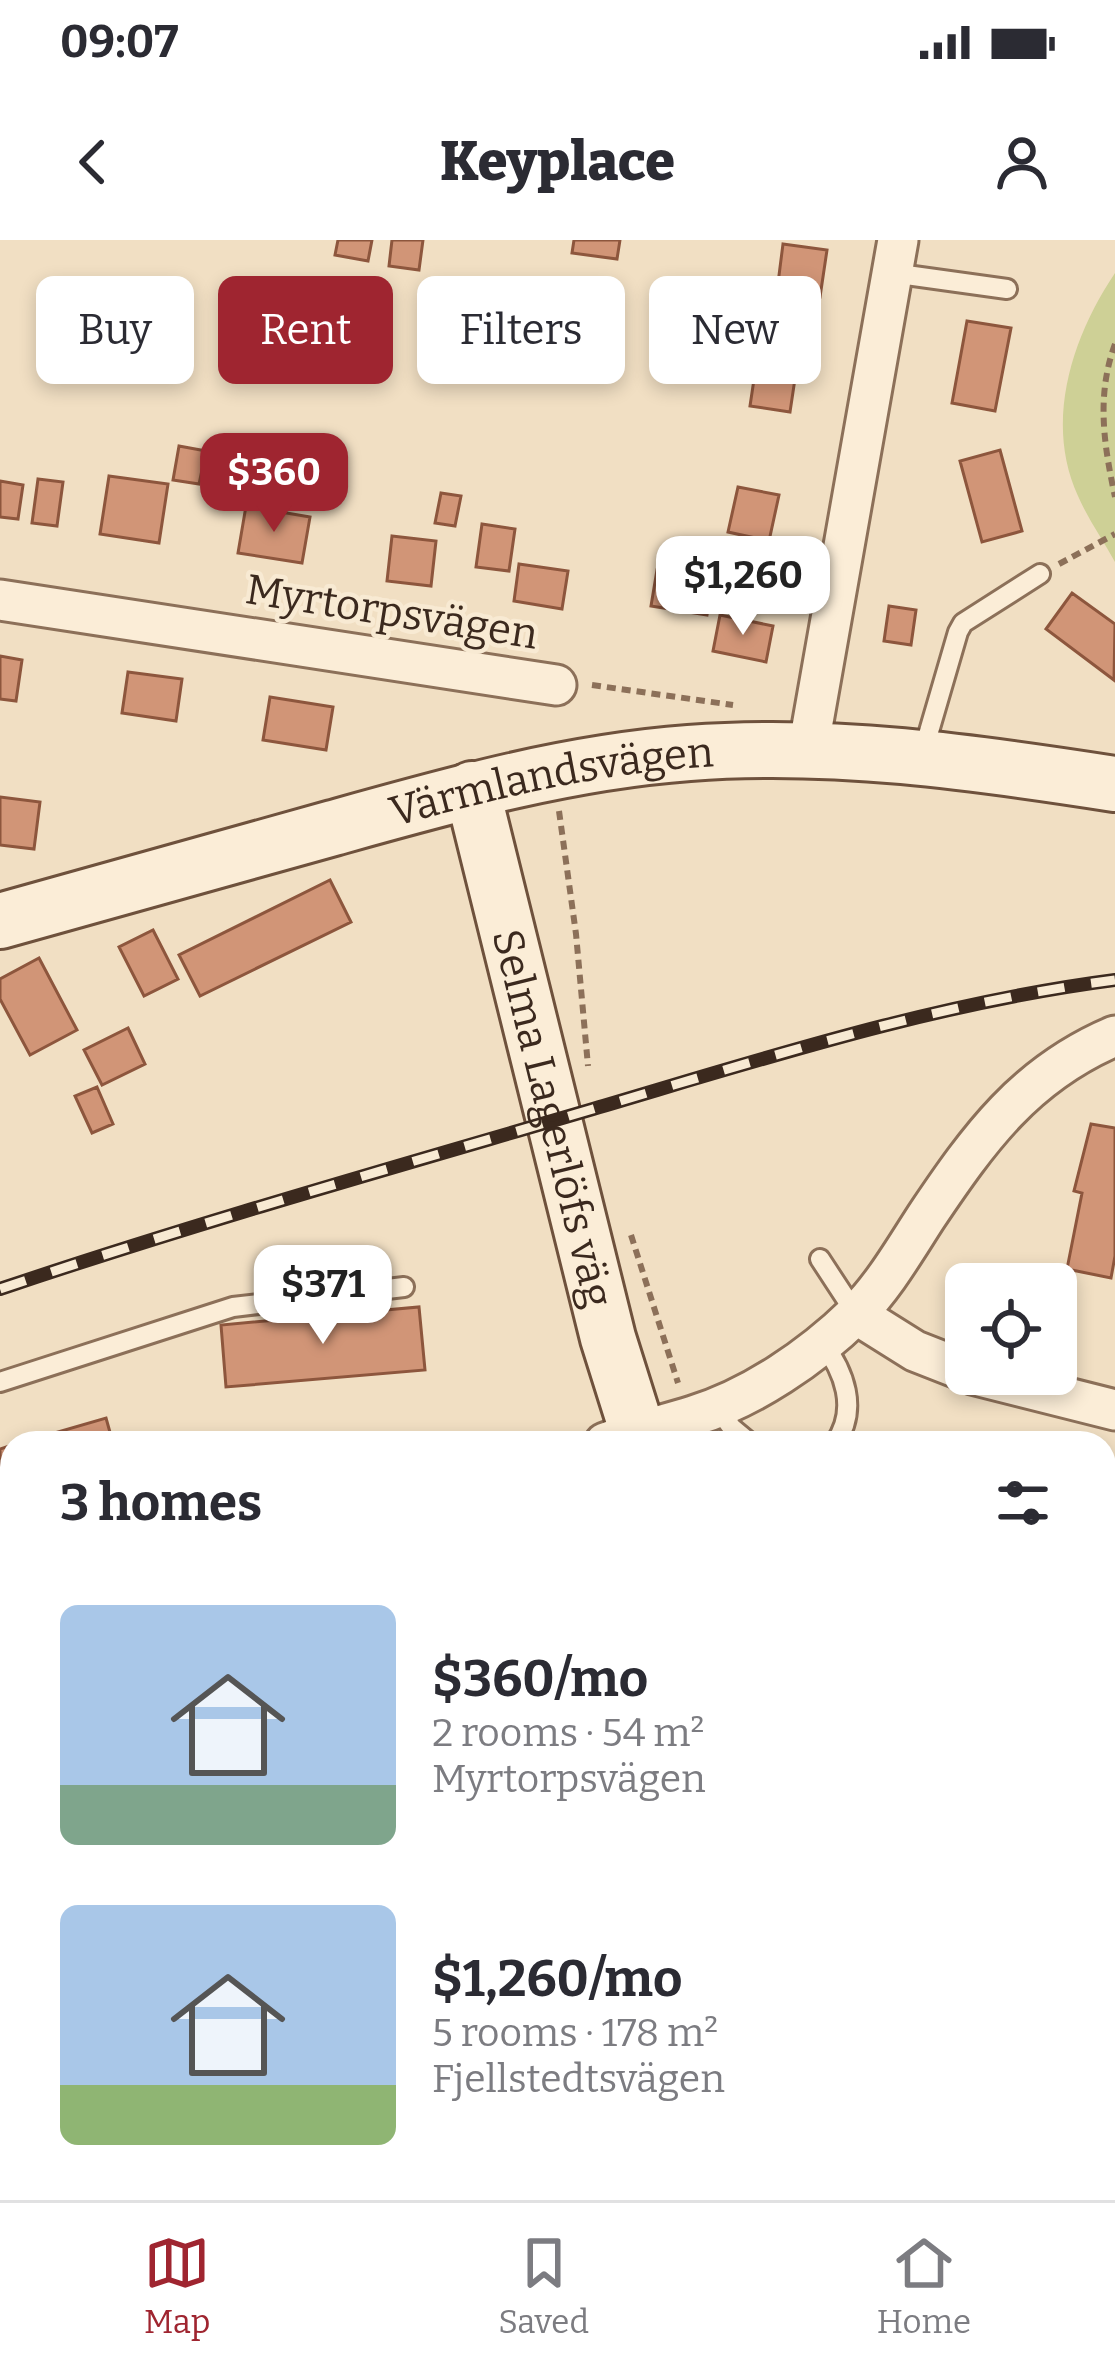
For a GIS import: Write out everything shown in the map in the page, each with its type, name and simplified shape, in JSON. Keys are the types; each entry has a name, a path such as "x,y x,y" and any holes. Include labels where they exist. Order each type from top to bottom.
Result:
{"street":[{"path":"808,750 895,256"},
{"name":"Myrtorpsvägen","path":"0,600 556,685"},
{"name":"Värmlandsvägen","path":"0,921 472,789 553,771 688,753 808,750 922,757 1115,784"},
{"name":"Selma Lagerlöfs väg","path":"472,789 608,1338 626,1431"},
{"path":"650,1431 764,1383 856,1314 896,1266 1010,1104 1079,1051 1115,1036"},
{"path":"856,1314 915,1351 945,1363"},
{"path":"1056,1395 1115,1410"}],"lane":[{"path":"895,256 1007,289"},
{"path":"922,757 958,632 973,616 1040,574"},
{"path":"820,1259 856,1314"},
{"path":"0,1382 233,1307 404,1287"},
{"path":"822,1342 842,1369 848,1410 843,1431"},
{"path":"703,1412 735,1431"}],"path":[{"path":"1115,344 1102,403 1115,497"},
{"path":"1040,574 1115,534"},
{"path":"553,771 589,1068"},
{"path":"629,1229 703,1412"}],"green space":[{"path":"1115,273 1115,562 1068,468 1063,410 1075,352"}],"building":[{"path":"338,240 372,240 368,261 335,255"},
{"path":"392,240 423,240 419,270 389,266"},
{"path":"574,240 620,240 617,259 572,253"},
{"path":"783,244 827,250 821,290 821,276 779,276"},
{"path":"967,321 1011,328 995,411 952,403"},
{"path":"753,384 794,384 790,412 750,406"},
{"path":"179,446 206,451 199,484 173,480"},
{"path":"1000,450 1022,531 982,542 960,461"},
{"path":"222,456 253,460 248,494 217,490"},
{"path":"109,476 168,484 159,543 100,534"},
{"path":"38,479 63,482 57,526 32,523"},
{"path":"0,481 23,485 18,519 0,517"},
{"path":"738,487 779,495 769,541 728,532"},
{"path":"441,493 461,496 455,526 435,523"},
{"path":"246,506 310,517 302,563 238,553"},
{"path":"482,524 515,529 509,571 476,567"},
{"path":"392,536 436,541 431,586 387,581"},
{"path":"519,564 568,571 562,609 514,601"},
{"path":"657,570 713,579 707,615 651,606"},
{"path":"1072,593 1115,624 1114,680 1046,629"},
{"path":"889,606 916,610 911,645 884,641"},
{"path":"720,615 773,626 766,662 713,651"},
{"path":"0,656 22,660 16,701 0,699"},
{"path":"128,672 182,679 176,721 122,713"},
{"path":"270,697 333,707 326,750 263,740"},
{"path":"0,797 40,802 34,849 0,845"},
{"path":"330,880 351,922 200,996 179,955"},
{"path":"153,930 178,979 144,996 119,947"},
{"path":"39,958 77,1030 30,1055 0,999 0,979"},
{"path":"128,1028 145,1064 102,1085 84,1050"},
{"path":"97,1087 113,1124 92,1133 75,1096"},
{"path":"1091,1124 1115,1128 1111,1278 1077,1271 1077,1263 1068,1263 1082,1193 1074,1191"},
{"path":"419,1307 425,1370 226,1387 221,1325"},
{"path":"106,1418 110,1431 61,1431"}],"railway":[{"path":"0,1289 222,1218 787,1052 917,1017 1115,980"}]}
